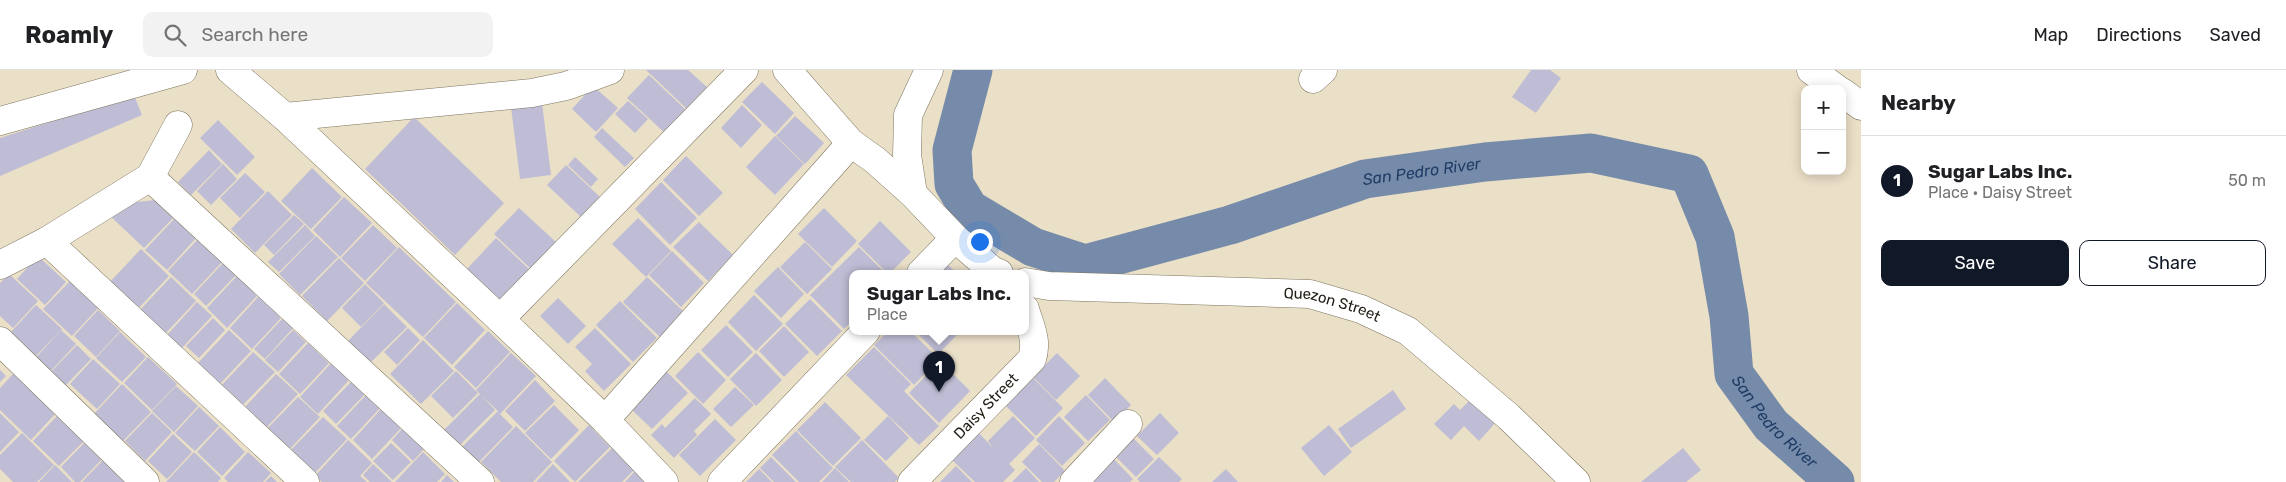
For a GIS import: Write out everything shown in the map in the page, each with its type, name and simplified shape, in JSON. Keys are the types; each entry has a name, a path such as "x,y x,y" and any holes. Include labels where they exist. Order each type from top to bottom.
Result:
{"street":[{"path":"0,121 183,70"},
{"path":"230,70 285,117 500,319 604,420 664,482"},
{"path":"285,117 532,93 566,86 610,70"},
{"path":"500,319 744,70"},
{"path":"787,70 851,143 875,160 913,194 954,238 992,270"},
{"path":"913,194 907,155 908,115 929,70"},
{"path":"1811,70 1832,85"},
{"path":"1846,95 1861,106"},
{"path":"0,265 47,240 150,177 178,125"},
{"path":"604,420 851,143"},
{"path":"150,177 480,482"},
{"path":"924,270 954,238"},
{"path":"47,240 304,482"},
{"name":"Quezon Street","path":"1029,283 1049,286 1310,294 1361,309 1408,331 1509,417 1576,482"},
{"name":"Daisy Street","path":"912,482 1032,359 1035,348 1029,321"},
{"path":"722,482 862,335"},
{"path":"0,341 145,482"},
{"path":"1074,482 1128,424"}],"building":[{"path":"646,70 688,70 708,88 688,110"},
{"path":"1531,70 1550,70 1561,78 1536,113 1512,97"},
{"path":"649,75 687,111 666,134 627,98"},
{"path":"762,82 794,113 775,134 742,102"},
{"path":"593,86 618,108 596,132 572,109"},
{"path":"134,95 142,115 0,176 0,138"},
{"path":"628,101 648,119 635,133 615,114"},
{"path":"542,103 551,175 520,179 511,107"},
{"path":"742,105 762,125 741,148 721,128"},
{"path":"795,116 824,143 805,164 776,136"},
{"path":"414,117 504,203 455,255 365,169"},
{"path":"218,120 255,157 237,175 200,138"},
{"path":"602,128 634,158 625,167 594,137"},
{"path":"775,136 804,164 775,195 746,167"},
{"path":"209,150 222,164 191,195 178,182"},
{"path":"686,156 723,193 699,216 663,180"},
{"path":"575,157 598,179 591,187 568,165"},
{"path":"223,164 237,179 211,205 197,191"},
{"path":"566,165 600,197 581,217 547,185"},
{"path":"312,168 342,197 311,229 281,201"},
{"path":"245,173 265,192 240,218 220,198"},
{"path":"661,182 697,218 670,245 635,209"},
{"path":"268,191 292,215 255,253 231,229"},
{"path":"344,197 372,223 340,257 313,230"},
{"path":"155,200 174,217 144,248 108,214 130,203"},
{"path":"519,208 556,242 531,269 494,234"},
{"path":"824,208 857,241 832,267 798,234"},
{"path":"294,215 304,224 274,255 264,245"},
{"path":"175,218 196,238 167,270 145,250"},
{"path":"638,218 671,251 646,277 612,244"},
{"path":"880,221 911,252 893,270 884,270 858,244"},
{"path":"699,222 733,255 708,281 673,247"},
{"path":"305,225 315,236 279,272 268,262"},
{"path":"373,225 397,248 365,281 341,258"},
{"path":"316,236 338,257 300,295 279,274"},
{"path":"199,238 223,261 192,294 168,271"},
{"path":"496,238 531,271 500,304 465,271"},
{"path":"805,242 832,269 807,294 780,267"},
{"path":"399,247 456,302 423,337 366,283"},
{"path":"859,247 882,270 849,270 849,324 844,329 810,295"},
{"path":"141,249 169,276 136,311 108,284"},
{"path":"672,251 704,283 681,307 649,275"},
{"path":"38,256 66,282 45,305 17,279"},
{"path":"339,258 364,283 327,321 302,296"},
{"path":"223,263 236,275 206,306 194,294"},
{"path":"948,265 954,270 943,270"},
{"path":"778,267 804,294 781,318 754,291"},
{"path":"9,274 38,301 13,328 0,316 0,283"},
{"path":"237,276 257,296 227,328 207,308"},
{"path":"171,277 196,301 163,336 138,312"},
{"path":"647,277 684,312 660,337 623,302"},
{"path":"73,278 101,305 72,336 43,309"},
{"path":"365,284 384,303 361,327 342,308"},
{"path":"754,295 783,324 756,351 728,322"},
{"path":"259,296 281,318 252,349 230,328"},
{"path":"558,298 586,326 568,344 540,316"},
{"path":"810,299 842,331 817,356 785,324"},
{"path":"620,301 657,338 633,362 596,325"},
{"path":"197,302 212,316 181,349 167,335"},
{"path":"457,303 485,330 452,365 424,338"},
{"path":"384,304 407,327 369,364 347,342"},
{"path":"36,305 62,329 33,359 8,335"},
{"path":"98,310 120,331 96,357 74,336"},
{"path":"213,318 225,330 199,358 186,346"},
{"path":"283,318 293,328 265,359 254,349"},
{"path":"726,325 753,352 728,377 701,350"},
{"path":"784,326 809,352 784,377 759,351"},
{"path":"408,328 420,340 397,365 384,352"},
{"path":"595,328 631,364 604,391 585,371 592,364 575,347"},
{"path":"61,330 76,344 48,374 33,361"},
{"path":"229,330 251,351 218,386 196,365"},
{"path":"293,330 306,342 278,372 265,360"},
{"path":"488,331 510,352 476,388 454,367"},
{"path":"120,332 146,357 122,382 96,358"},
{"path":"885,335 914,335 939,359 914,385 874,345"},
{"path":"919,335 957,335 938,354"},
{"path":"423,340 454,371 421,404 390,374"},
{"path":"308,343 329,363 300,394 279,374"},
{"path":"77,345 91,359 63,388 49,374"},
{"path":"874,347 911,384 904,391 939,426 919,445 846,375"},
{"path":"253,352 275,372 240,408 219,388"},
{"path":"698,352 726,380 703,404 675,376"},
{"path":"511,353 536,376 500,414 513,427 478,463 462,447 498,411 482,396 495,410 460,445 444,430 480,394 476,390"},
{"path":"756,353 782,380 756,406 730,379"},
{"path":"1057,353 1080,376 1056,400 1033,377"},
{"path":"148,357 177,384 152,410 124,383"},
{"path":"93,359 120,384 97,409 70,384"},
{"path":"940,361 970,391 939,423 909,393"},
{"path":"332,362 350,379 318,414 300,397"},
{"path":"0,370 6,376 0,382"},
{"path":"456,371 478,393 453,418 431,396"},
{"path":"666,371 688,393 652,429 630,408"},
{"path":"15,372 56,413 31,440 0,410 0,388"},
{"path":"276,374 298,394 264,430 242,410"},
{"path":"1033,378 1063,408 1036,436 1006,406"},
{"path":"1105,378 1131,405 1114,422 1088,395"},
{"path":"535,380 555,401 525,431 505,411"},
{"path":"352,381 365,394 336,424 323,411"},
{"path":"122,384 151,412 122,442 93,415"},
{"path":"176,386 198,406 174,432 152,411"},
{"path":"735,387 754,405 731,427 713,409"},
{"path":"1393,390 1406,409 1351,448 1338,429"},
{"path":"366,395 380,408 351,439 337,426"},
{"path":"1086,395 1110,420 1088,441 1064,417"},
{"path":"298,397 320,417 286,453 264,432"},
{"path":"1473,397 1497,421 1479,441 1464,426 1451,440 1434,424 1454,404 1460,410"},
{"path":"695,398 711,414 694,431 697,435 674,458 651,435 662,424 665,428"},
{"path":"825,402 861,438 833,466 797,430"},
{"path":"554,405 579,430 551,459 525,433"},
{"path":"199,407 219,426 195,451 175,433"},
{"path":"381,409 401,428 372,459 353,440"},
{"path":"0,413 19,432 0,452"},
{"path":"152,413 172,432 145,461 125,441"},
{"path":"1160,413 1179,433 1157,455 1137,436"},
{"path":"58,415 84,441 59,466 33,441"},
{"path":"888,416 909,438 886,461 864,440"},
{"path":"1013,416 1035,438 1009,464 1015,470 1003,482 975,482 950,458 977,431 994,449 988,441"},
{"path":"1059,416 1085,443 1062,466 1036,440"},
{"path":"323,417 347,439 312,476 288,453"},
{"path":"715,419 736,440 700,476 679,455"},
{"path":"589,425 610,447 575,482 554,461"},
{"path":"1329,425 1352,452 1324,476 1301,448"},
{"path":"516,426 552,462 533,482 501,482 481,462"},
{"path":"220,427 245,452 222,476 197,452"},
{"path":"402,429 424,449 413,461 392,440"},
{"path":"796,431 833,468 819,482 799,482 772,455"},
{"path":"1126,431 1154,459 1136,477 1108,449"},
{"path":"22,433 54,465 37,482 13,482 0,469 0,455"},
{"path":"173,434 192,452 167,479 148,461"},
{"path":"87,440 104,457 80,482 75,482 61,467"},
{"path":"348,440 372,463 360,476 367,482 322,482 315,476"},
{"path":"862,440 899,478 895,482 851,482 835,467"},
{"path":"391,443 411,462 393,480 373,461"},
{"path":"1039,444 1065,471 1054,482 1042,482 1022,462"},
{"path":"613,447 635,469 622,482 578,482"},
{"path":"1683,448 1701,470 1686,482 1641,482"},
{"path":"194,452 221,478 218,482 166,482"},
{"path":"248,452 271,473 263,482 228,482 224,478"},
{"path":"423,452 445,474 437,482 395,482"},
{"path":"1111,456 1133,479 1130,482 1085,482"},
{"path":"771,457 796,482 774,482 760,468"},
{"path":"1159,457 1182,479 1179,482 1140,482 1137,479"},
{"path":"105,458 127,480 125,482 82,482"},
{"path":"373,464 392,482 370,482 363,475"},
{"path":"553,464 570,482 536,482"},
{"path":"55,465 72,482 39,482"},
{"path":"956,466 972,482 940,482"},
{"path":"835,468 849,482 822,482"},
{"path":"1026,468 1039,482 1012,482"},
{"path":"759,469 772,482 746,482"},
{"path":"1226,469 1238,482 1212,482"},
{"path":"636,470 648,482 625,482"},
{"path":"447,475 454,482 441,482"},
{"path":"271,476 277,482 265,482"}],"waterway":[{"name":"San Pedro River","path":"973,70 952,150 954,184 969,209 1033,247 1085,264 1230,225 1365,179 1485,162 1591,153 1689,174 1715,237 1729,316 1734,374 1771,425 1835,482"}],"place":[{"name":"Sugar Labs Inc.","path":"939,392"}]}
